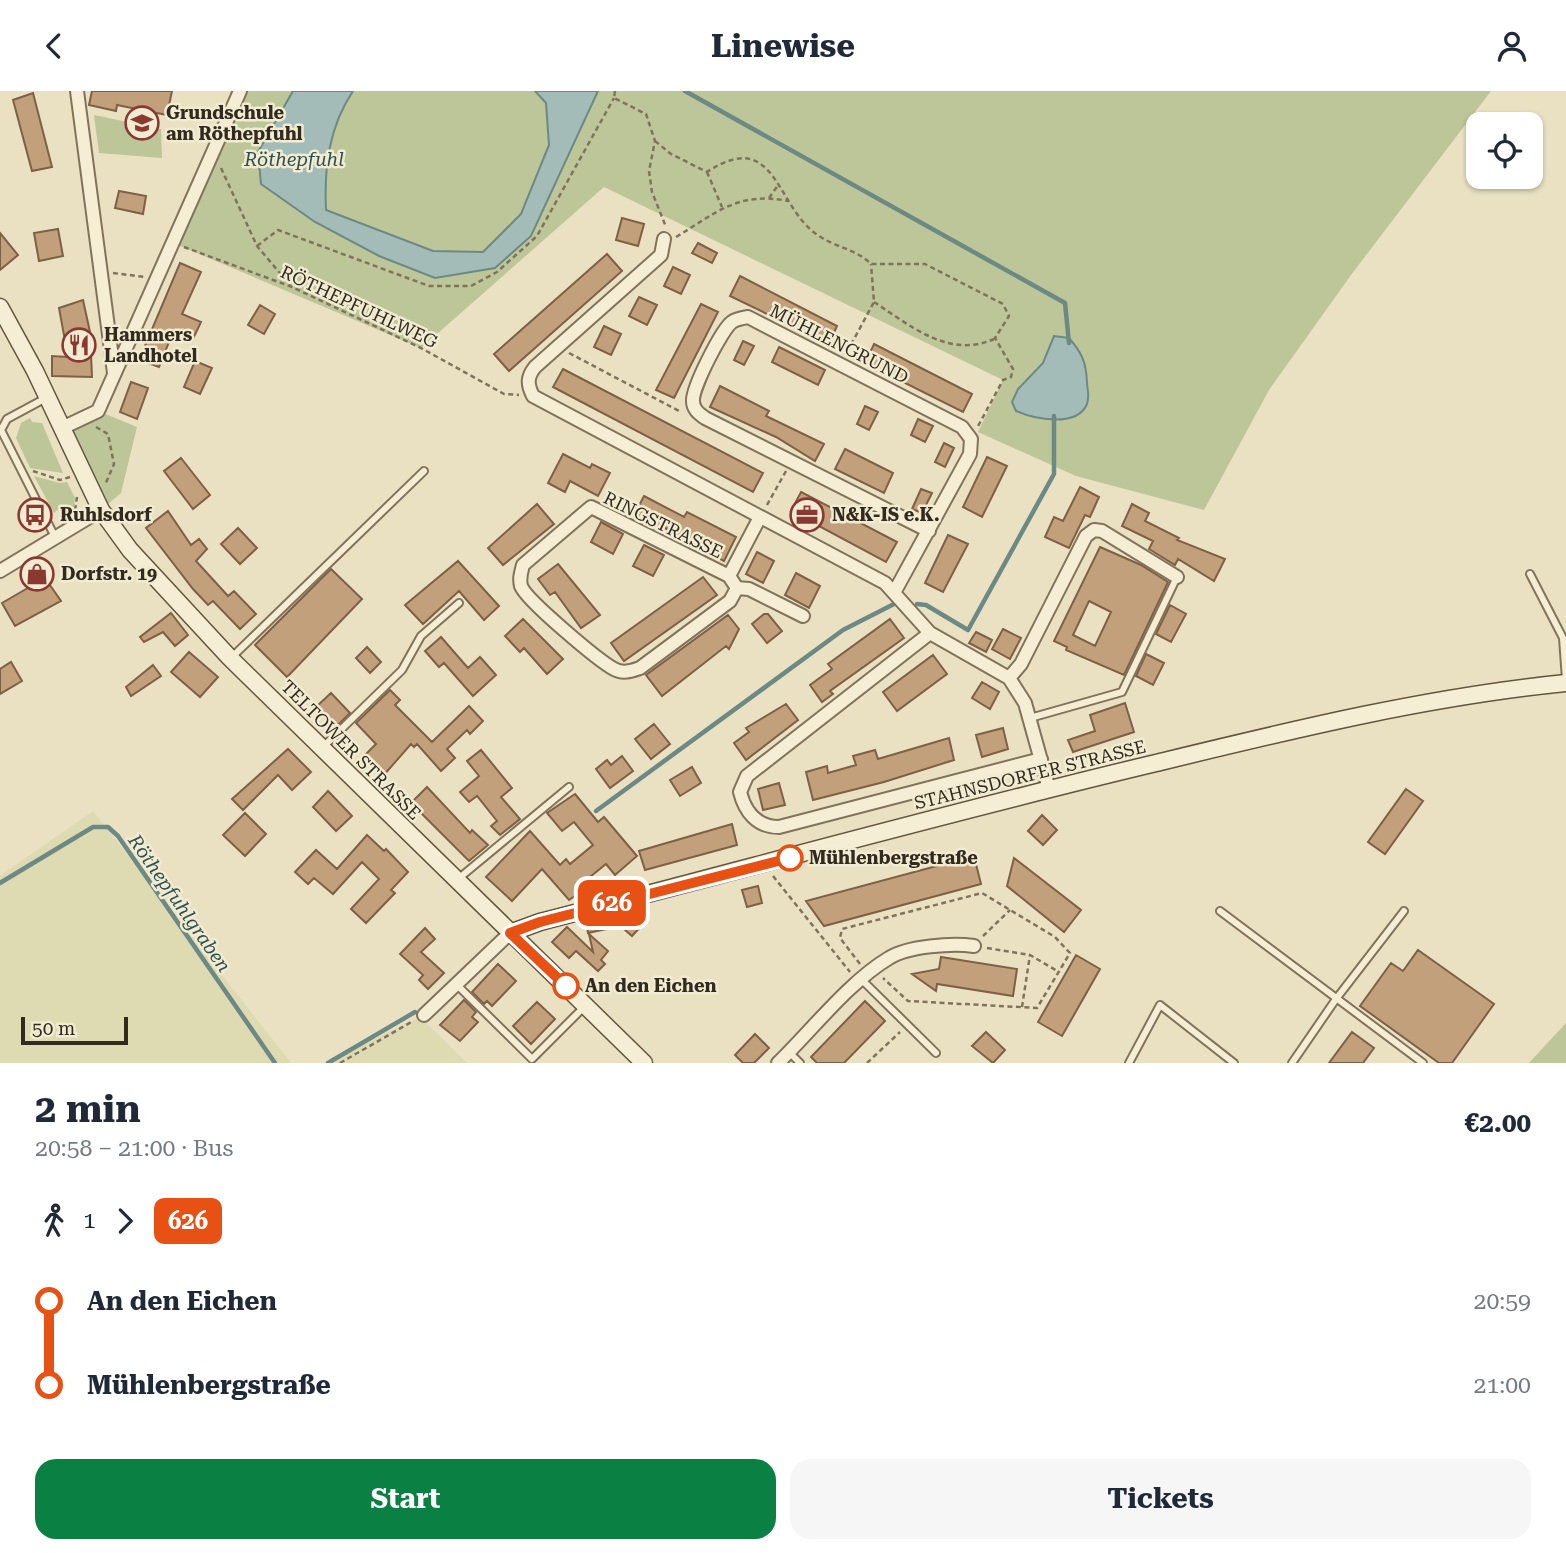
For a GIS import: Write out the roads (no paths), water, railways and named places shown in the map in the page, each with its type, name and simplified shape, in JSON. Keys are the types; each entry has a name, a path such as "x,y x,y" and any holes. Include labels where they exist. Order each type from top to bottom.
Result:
{"street":[{"path":"77,91 114,373"},
{"path":"62,428 98,411 240,91"},
{"path":"664,239 661,255 529,375 528,386 533,396 885,583 930,633 1009,678 1019,690 1030,717 1049,789"},
{"name":"TELTOWER STRASSE","path":"0,307 48,397 101,510 150,573 230,658 644,1063"},
{"name":"MÜHLENGRUND","path":"748,317 962,426 971,439 970,454 929,531 695,409 692,399 696,386 725,328 733,320 748,317"},
{"name":"RINGSTRASSE","path":"591,507 729,576 737,589 730,601 640,668 626,673 614,669 527,596 520,576 523,565 591,507"},
{"path":"0,571 101,510"},
{"name":"RINGSTRASSE","path":"729,576 760,517"},
{"path":"1009,678 1021,664 1086,535 1094,530 1102,531 1177,577"},
{"path":"895,591 929,531"},
{"path":"737,589 750,589 803,616"},
{"path":"930,633 747,776 740,792 754,819 766,827 779,827 1041,759"},
{"name":"STAHNSDORFER STRASSE","path":"510,933 540,922 1049,789 1372,711 1566,681"},
{"path":"424,1015 510,933"},
{"path":"778,1063 860,981 890,957 950,943 974,946"}],"lane":[{"path":"48,397 7,419 2,427 2,435 55,537"},
{"path":"230,658 424,471"},
{"path":"1530,574 1563,638 1566,681"},
{"path":"1030,717 1122,692 1177,577"},
{"path":"321,748 402,670 421,636 458,603"},
{"path":"456,881 569,787"},
{"path":"1220,911 1423,1063"},
{"path":"1292,1063 1336,999 1404,911"},
{"path":"860,981 936,1053"},
{"path":"457,985 532,1059 586,1006"},
{"path":"1129,1063 1160,1005 1234,1063"},
{"path":"789,1052 800,1063"}],"water":[{"name":"Röthepfuhl","path":"293,91 353,91 333,133 327,163 326,210 433,251 483,252 521,214 549,145 546,103 535,91 598,91 531,236 495,268 435,278 379,256 315,222 261,184 258,152"},
{"path":"1054,336 1069,338 1080,353 1086,375 1087,404 1082,412 1065,419 1044,419 1016,411 1012,402 1018,389 1043,363"}],"waterway":[{"path":"685,91 1065,303 1069,343"},
{"path":"917,604 926,605 968,630 1054,474 1054,416"},
{"path":"596,811 843,630 894,604"},
{"name":"Röthepfuhlgraben","path":"0,883 93,827 108,827 118,836 275,1063"},
{"path":"328,1063 415,1012"}],"place":[{"name":"Grundschule am Röthepfuhl","path":"142,123"},
{"name":"Hammers Landhotel","path":"79,345"},
{"name":"Ruhlsdorf","path":"35,515"},
{"name":"N&K-IS e.K.","path":"807,515"},
{"name":"Dorfstr. 19","path":"37,574"},
{"name":"Mühlenbergstraße","path":"790,858"},
{"name":"An den Eichen","path":"566,986"}]}
